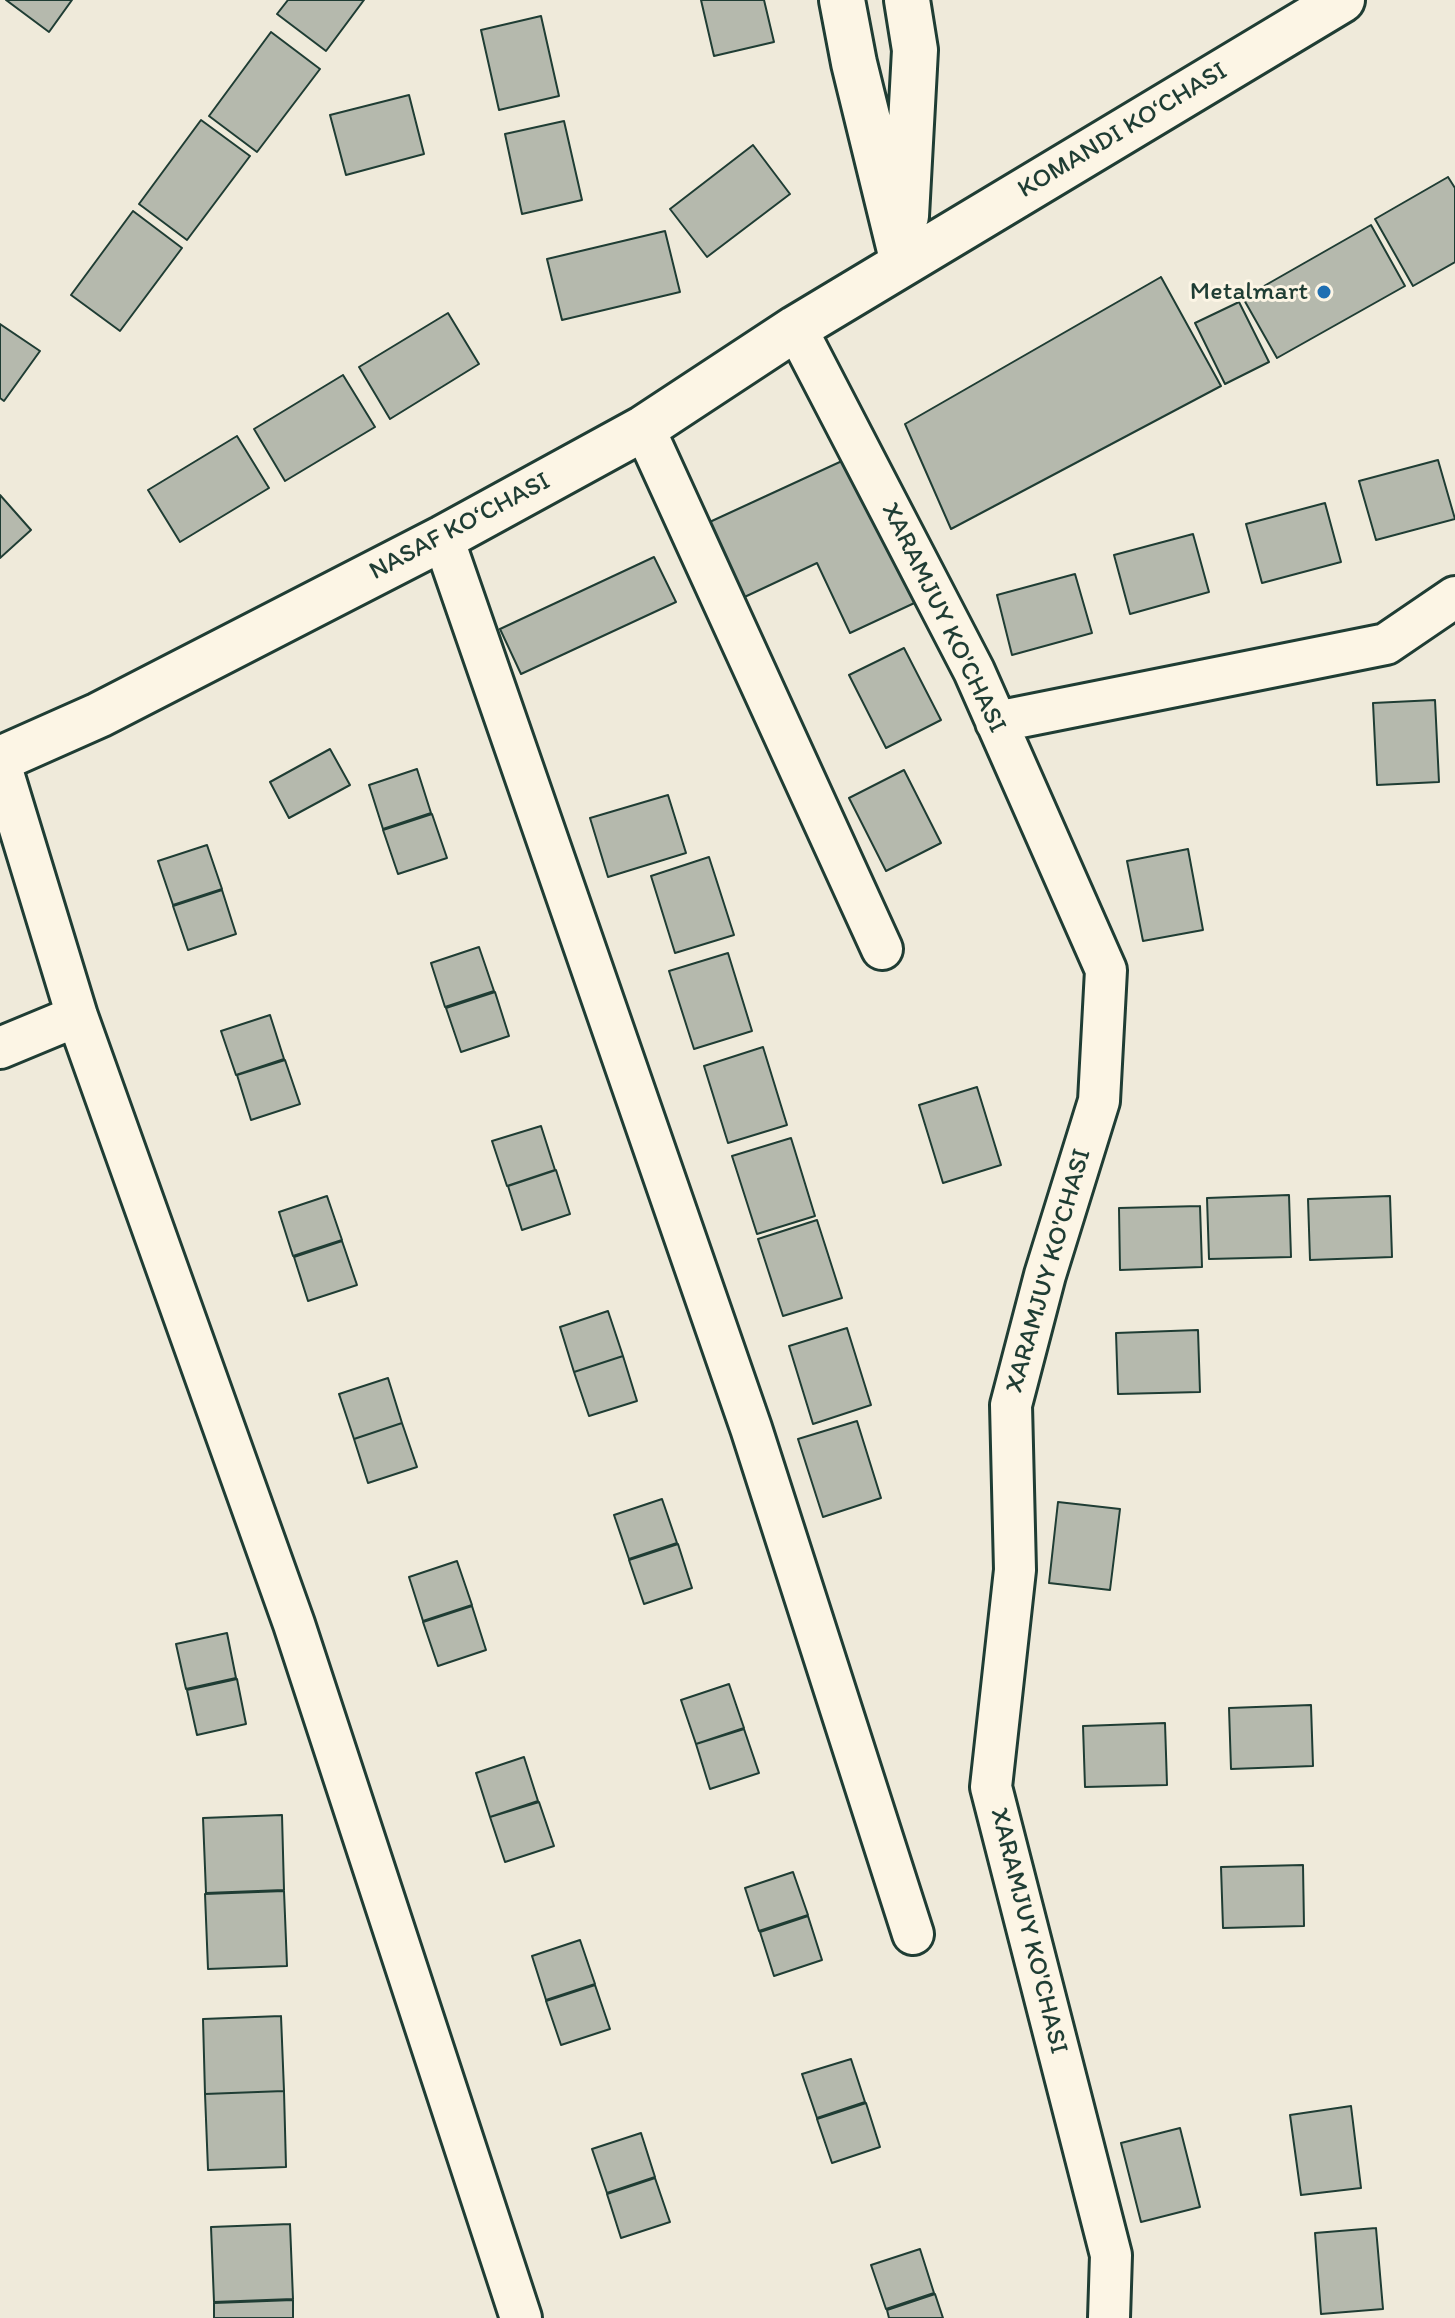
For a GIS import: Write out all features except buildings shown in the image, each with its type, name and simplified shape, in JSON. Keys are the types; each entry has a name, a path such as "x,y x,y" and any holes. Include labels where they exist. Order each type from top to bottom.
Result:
{"main road":[{"path":"842,0 854,63 903,263"},
{"path":"903,263 915,50 907,0"},
{"name":"KOMANDI KO‘CHASI","path":"903,263 1342,0"},
{"path":"854,63 915,50"},
{"name":"NASAF KO‘CHASI","path":"0,761 99,715 443,538 644,428 796,328 903,263"}],"street":[{"name":"XARAMJUY KO'CHASI","path":"796,328 974,671 1106,970 1099,1101 1045,1275 1011,1405 1015,1570 991,1787 1111,2255 1109,2318"},
{"path":"644,428 882,949"},
{"path":"443,538 751,1428 913,1934"},
{"path":"996,722 1386,644 1455,597"},
{"path":"0,761 77,1016 294,1624 521,2318"},
{"path":"0,1048 77,1016"}],"place":[{"name":"Metalmart","path":"1324,292"}]}
